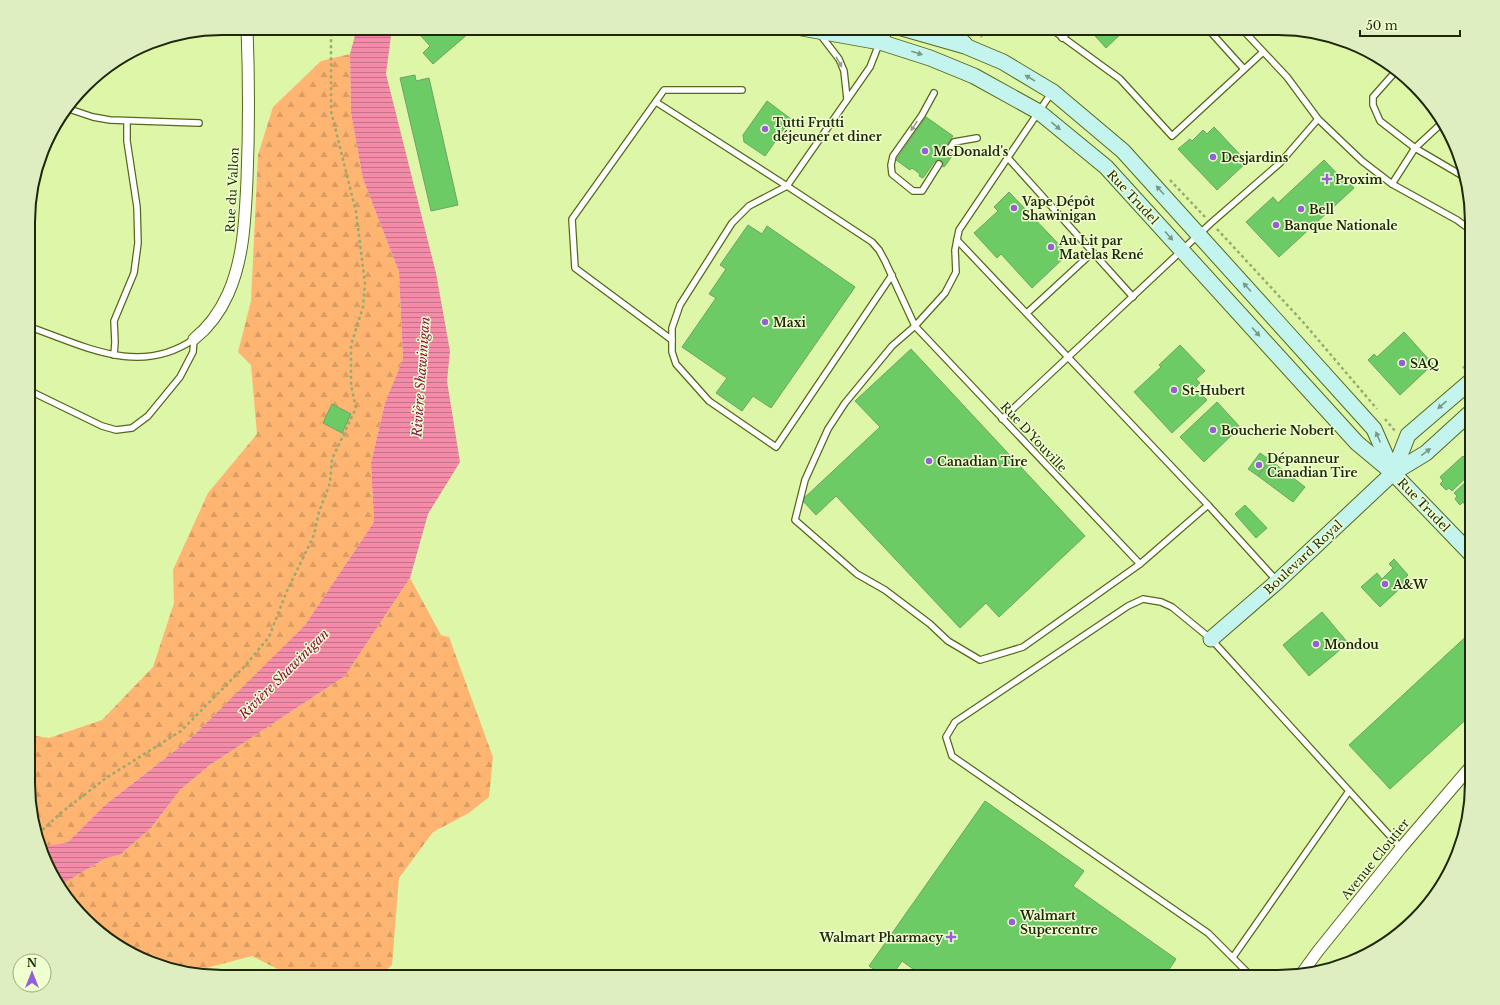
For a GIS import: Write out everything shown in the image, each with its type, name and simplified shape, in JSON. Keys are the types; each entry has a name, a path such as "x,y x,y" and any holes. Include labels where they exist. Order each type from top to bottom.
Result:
{"main road":[{"name":"Rue Trudel","path":"882,35 930,58 974,76 1039,112 1106,168 1357,442 1393,473 1465,548"},
{"name":"Rue Trudel","path":"925,35 969,48 1003,62 1053,92 1123,151 1199,233 1374,429 1393,473"},
{"path":"955,35 969,48"},
{"name":"Boulevard Royal","path":"1393,473 1408,435 1465,386"},
{"name":"Boulevard Royal","path":"1211,640 1278,581 1393,473 1426,453 1465,417"}],"street":[{"name":"Rue du Vallon","path":"194,339 210,324 224,302 234,278 241,251 248,154 247,35"},
{"name":"Avenue Cloutier","path":"1306,967 1401,848 1465,773"}],"lane":[{"path":"820,35 839,59 844,71 847,99"},
{"path":"882,35 870,67 787,186 749,206 732,223 680,305 672,328 672,352 676,364 710,401 776,447 892,275"},
{"path":"1058,35 1120,79 1172,136 1263,52"},
{"path":"1062,38 1065,35"},
{"path":"1214,35 1244,69"},
{"path":"1247,35 1287,77 1318,119 1362,162 1392,184 1465,226"},
{"path":"1393,75 1373,97 1373,105 1380,121 1415,148 1459,174"},
{"path":"672,340 575,268 572,219 664,90 742,90"},
{"path":"1053,92 959,230 955,250 956,272 945,293 915,326 892,346 845,403 828,429 804,480 795,520 857,574 885,590 930,624 948,641 980,660 1023,647 1140,564 1208,505"},
{"path":"934,93 922,114 893,156 891,165 892,174 913,191 922,191 939,164"},
{"name":"Rue D'Youville","path":"656,102 872,242 879,250 892,275 915,326 1140,564"},
{"path":"73,109 100,118 127,121 199,123"},
{"path":"1002,419 1182,251 1199,233 1280,163 1318,119"},
{"path":"114,355 114,321 134,272 138,243 137,207 127,141 127,121"},
{"path":"1392,184 1415,148 1439,126"},
{"path":"948,151 954,142 977,138"},
{"path":"1008,158 1133,297"},
{"path":"957,240 1278,581"},
{"path":"1026,313 1093,252"},
{"path":"35,329 114,355 134,357 156,356 171,352 194,339"},
{"path":"35,393 102,426 116,430 132,428 148,416 180,377 193,352 194,339"},
{"path":"1245,970 1208,933 952,756 946,737 954,722 1128,606 1144,599 1162,602 1172,607 1211,640 1401,848"},
{"path":"1233,957 1349,791"}],"path":[{"path":"41,831 62,812 106,778 181,731 243,668 269,637 286,593 314,535 319,512 330,483 332,459 356,408 351,385 351,345 363,307 365,283 356,212 331,110 331,35"},
{"path":"1222,236 1303,322 1377,410"},
{"path":"1382,415 1397,433"}],"green space":[{"path":"350,54 351,113 363,179 399,272 403,359 385,403 371,463 374,522 305,625 190,739 105,805 68,842 46,846 41,831 35,795 35,736 49,738 102,720 153,667 174,603 173,570 208,493 257,434 251,365 238,352 251,301 258,155 273,107 321,61"},
{"path":"410,578 441,635 449,637 493,757 489,797 469,813 433,832 399,878 392,965 386,970 279,970 252,956 203,969 174,964 150,956 128,945 99,924 81,906 64,883 106,858 120,855 151,828 180,790 210,765 345,676"}],"water":[{"name":"Rivière Shawinigan","path":"355,35 391,35 386,74 436,273 450,351 447,381 460,462 428,514 410,578 345,676 210,765 180,790 151,828 120,855 106,858 64,883 54,866 46,846 68,842 105,805 190,739 305,625 374,522 371,463 385,403 403,359 399,272 363,179 351,113 350,54"}],"building":[{"path":"467,35 433,64 423,53 430,46 421,36"},
{"path":"1094,35 1120,35 1106,48"},
{"path":"415,75 416,81 429,78 458,205 431,211 400,78"},
{"path":"767,101 791,119 765,156 744,142 743,135"},
{"path":"926,117 953,136 944,149 953,155 944,167 935,161 923,178 919,176 920,174 912,168 910,170 896,160"},
{"path":"1214,127 1247,162 1217,190 1178,149 1190,139 1192,141 1203,130 1207,134"},
{"path":"1324,160 1347,184 1349,182 1354,188 1279,257 1246,222 1273,197 1278,203"},
{"path":"1009,192 1068,254 1032,288 1001,254 997,258 974,233 998,211 994,207"},
{"name":"Maxi","path":"748,225 762,234 767,226 855,287 771,408 753,396 742,411 716,393 727,378 682,347 716,298 709,294 726,269 720,265"},
{"path":"1404,332 1433,364 1400,395 1368,360 1374,354 1377,357"},
{"path":"1180,345 1205,371 1196,379 1200,383 1195,388 1207,400 1172,433 1134,392 1161,367 1159,365"},
{"name":"Canadian Tire","path":"911,349 1085,536 999,617 986,603 960,628 836,496 816,515 802,500 880,427 855,401"},
{"path":"1217,402 1240,427 1204,462 1180,437"},
{"path":"332,404 351,414 342,433 323,423"},
{"name":"Dépanneur Canadian Tire","path":"1260,453 1270,460 1258,476 1248,469"},
{"path":"1463,456 1465,458 1465,479 1452,491 1449,488 1446,490 1440,484 1443,481 1440,477"},
{"path":"1270,460 1305,487 1293,502 1258,476"},
{"path":"1465,483 1465,505 1463,502 1460,505 1455,499 1457,496 1454,493"},
{"path":"1245,505 1267,528 1256,538 1235,514"},
{"name":"A&W","path":"1394,559 1408,575 1406,577 1409,580 1380,607 1361,587 1377,573 1382,579 1393,568 1389,564"},
{"name":"Mondou","path":"1322,612 1348,643 1309,676 1283,645"},
{"path":"1465,637 1465,720 1390,789 1349,745"},
{"name":"Walmart Supercentre","path":"985,801 1084,871 1073,886 1176,959 1169,970 914,970 902,961 896,970 875,970 869,966"}],"place":[{"name":"Tutti Frutti déjeuner et diner","path":"765,129"},
{"name":"McDonald's","path":"925,151"},
{"name":"Desjardins","path":"1213,157"},
{"name":"Proxim","path":"1327,179"},
{"name":"Vape Dépôt Shawinigan","path":"1014,208"},
{"name":"Bell","path":"1301,209"},
{"name":"Banque Nationale","path":"1276,225"},
{"name":"Au Lit par Matelas René","path":"1051,247"},
{"name":"Maxi","path":"765,322"},
{"name":"SAQ","path":"1402,363"},
{"name":"St-Hubert","path":"1174,390"},
{"name":"Boucherie Nobert","path":"1213,430"},
{"name":"Canadian Tire","path":"929,461"},
{"name":"Dépanneur Canadian Tire","path":"1259,465"},
{"name":"A&W","path":"1385,584"},
{"name":"Mondou","path":"1316,644"},
{"name":"Walmart Supercentre","path":"1012,922"},
{"name":"Walmart Pharmacy","path":"951,937"}]}
